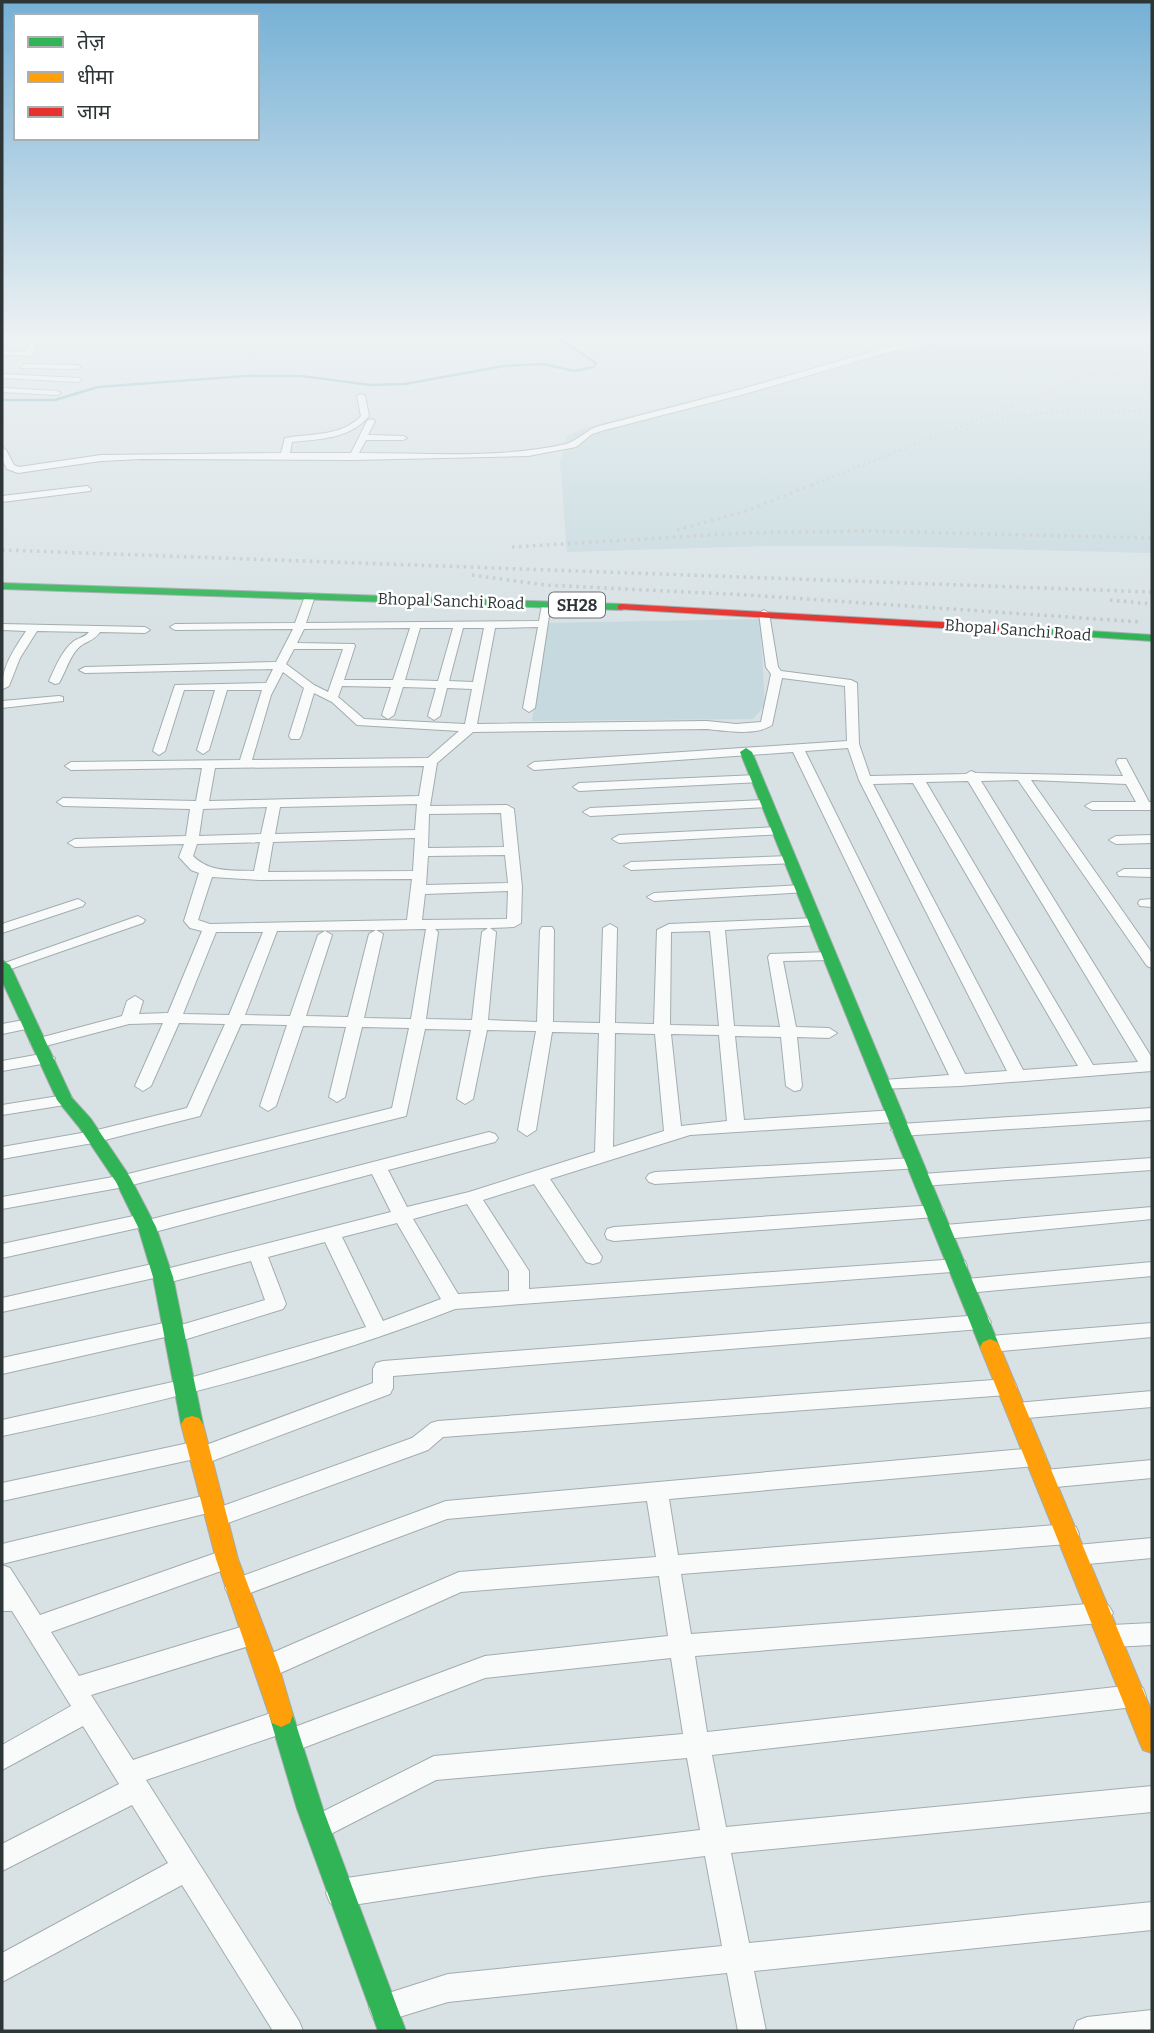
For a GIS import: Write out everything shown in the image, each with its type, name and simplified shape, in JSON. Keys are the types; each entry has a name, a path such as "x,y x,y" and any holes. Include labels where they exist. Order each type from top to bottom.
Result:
{"street":[{"path":"285,456 288,440 332,435"},
{"path":"2,450 10,473 102,458 475,456 528,453 573,445 585,435"},
{"path":"353,457 363,437 404,438"},
{"path":"309,447 409,448"},
{"path":"2,499 87,489"},
{"name":"Bhopal Sanchi Road","path":"2,586 764,614 1152,639"},
{"path":"245,764 269,686 299,628 310,596"},
{"path":"434,716 454,624 454,602"},
{"path":"529,708 547,605"},
{"path":"764,614 772,667 777,674 851,683 853,744 865,780 1018,1076"},
{"path":"71,766 430,762 470,728 490,624"},
{"path":"176,627 543,624"},
{"path":"388,715 415,625"},
{"path":"2,627 145,630"},
{"path":"3,686 8,659 34,627"},
{"path":"55,681 72,650 79,642 88,640 97,629"},
{"path":"289,646 350,646 332,698"},
{"path":"85,670 281,665 310,687 332,698 361,722 470,728 707,725 736,728 766,725 777,674"},
{"path":"176,667 172,685 179,687 269,686"},
{"path":"338,683 477,686"},
{"path":"159,751 179,687"},
{"path":"203,750 222,687"},
{"path":"295,736 310,687"},
{"path":"2,705 59,699"},
{"path":"534,766 853,744"},
{"path":"797,747 960,1080"},
{"path":"746,752 1150,1730"},
{"path":"414,924 421,875 421,834 430,762"},
{"path":"1122,762 1148,806"},
{"path":"209,764 186,857 195,867 206,871 260,876 421,875"},
{"path":"865,780 971,775 1131,780"},
{"path":"884,1086 1150,1066 971,775"},
{"path":"1022,776 1152,963"},
{"path":"917,778 1088,1070"},
{"path":"579,787 757,779"},
{"path":"63,802 424,805 507,809 514,887 514,923 210,928 195,926 191,921 206,871"},
{"path":"260,876 274,803"},
{"path":"590,812 766,804"},
{"path":"1092,806 1148,806"},
{"path":"619,839 778,831"},
{"path":"75,843 421,834"},
{"path":"1116,840 1152,839"},
{"path":"421,852 510,851"},
{"path":"631,866 790,860"},
{"path":"1124,873 1152,873"},
{"path":"417,890 514,887"},
{"path":"654,897 802,889"},
{"path":"2,929 78,903"},
{"path":"138,920 3,966 7,990 30,1024 65,1100 124,1181 145,1224 162,1273 198,1454 227,1559 267,1667 317,1828 387,2020 448,1987 1152,1916"},
{"path":"673,1134 662,1028 664,930 816,922"},
{"path":"2,1153 93,1137 194,1112 236,1018 272,926"},
{"path":"717,927 736,1124"},
{"path":"143,1086 192,976 210,928"},
{"path":"604,1156 610,928"},
{"path":"527,1130 545,1025 547,930"},
{"path":"2,1203 124,1181 400,1112 418,1022 431,932"},
{"path":"465,1098 480,1025 489,932"},
{"path":"337,1097 376,934"},
{"path":"268,1106 325,935"},
{"path":"794,1086 789,1032 775,957 830,956"},
{"path":"129,1019 135,1001"},
{"path":"38,1043 129,1019 171,1018 357,1020 830,1033"},
{"path":"2,1029 30,1024"},
{"path":"2,1066 47,1058"},
{"path":"2,1110 65,1100"},
{"path":"2,1305 257,1253 402,1216 695,1128 736,1124 898,1123 1152,1114"},
{"path":"2,1251 145,1224 489,1138"},
{"path":"655,1178 1152,1164"},
{"path":"377,1166 402,1216 453,1302"},
{"path":"539,1177 593,1257"},
{"path":"472,1197 519,1271 519,1296"},
{"path":"614,1234 935,1211"},
{"path":"945,1232 1152,1213"},
{"path":"331,1234 377,1331"},
{"path":"2,1366 173,1331 276,1304 257,1253"},
{"path":"2,1428 186,1387 377,1331 453,1302 958,1266"},
{"path":"967,1286 1152,1269"},
{"path":"2,1492 198,1454 383,1388 383,1369 981,1322"},
{"path":"991,1344 1152,1330"},
{"path":"2,1554 214,1511 421,1444 438,1429 1007,1387"},
{"path":"1016,1411 1152,1399"},
{"path":"237,1588 446,1510 1035,1457"},
{"path":"1045,1479 1152,1469"},
{"path":"657,1492 697,1745 752,2031"},
{"path":"267,1667 459,1581 669,1565 1072,1544 1152,1548"},
{"path":"36,1627 227,1559"},
{"path":"2,1575 11,1600 36,1627 289,2031"},
{"path":"2,1858 133,1781 485,1667 681,1646 1101,1613"},
{"path":"2,1758 82,1700 254,1634"},
{"path":"1112,1636 1152,1634"},
{"path":"317,1828 434,1768 697,1745 1134,1696"},
{"path":"340,1893 454,1873 716,1843 1152,1799"},
{"path":"2,1968 187,1868"},
{"path":"1087,2031 1152,2024"}],"shaded area":[{"path":"1152,435 1152,553 887,546 765,546 567,552 560,462 567,436"},
{"path":"760,619 765,705 753,719 532,721 547,623"}],"railway":[{"path":"812,485 939,435"},
{"path":"677,530 746,511 816,483"},
{"path":"512,547 744,533 866,531 1152,538"},
{"path":"2,550 1152,592"},
{"path":"472,575 545,585 748,595 1141,622"},
{"path":"1110,600 1152,604"}],"traffic: fast":[{"path":"2,586 622,607"},
{"path":"1010,629 1152,638"},
{"path":"746,752 990,1347"},
{"path":"2,965 65,1100 85,1123 124,1181 147,1227 163,1277 192,1424"},
{"path":"281,1715 310,1809 392,2031"}],"traffic: slow":[{"path":"990,1347 1152,1741"},
{"path":"192,1424 227,1559 267,1667 281,1715"}],"traffic: jam":[{"path":"622,607 1010,629"}]}
